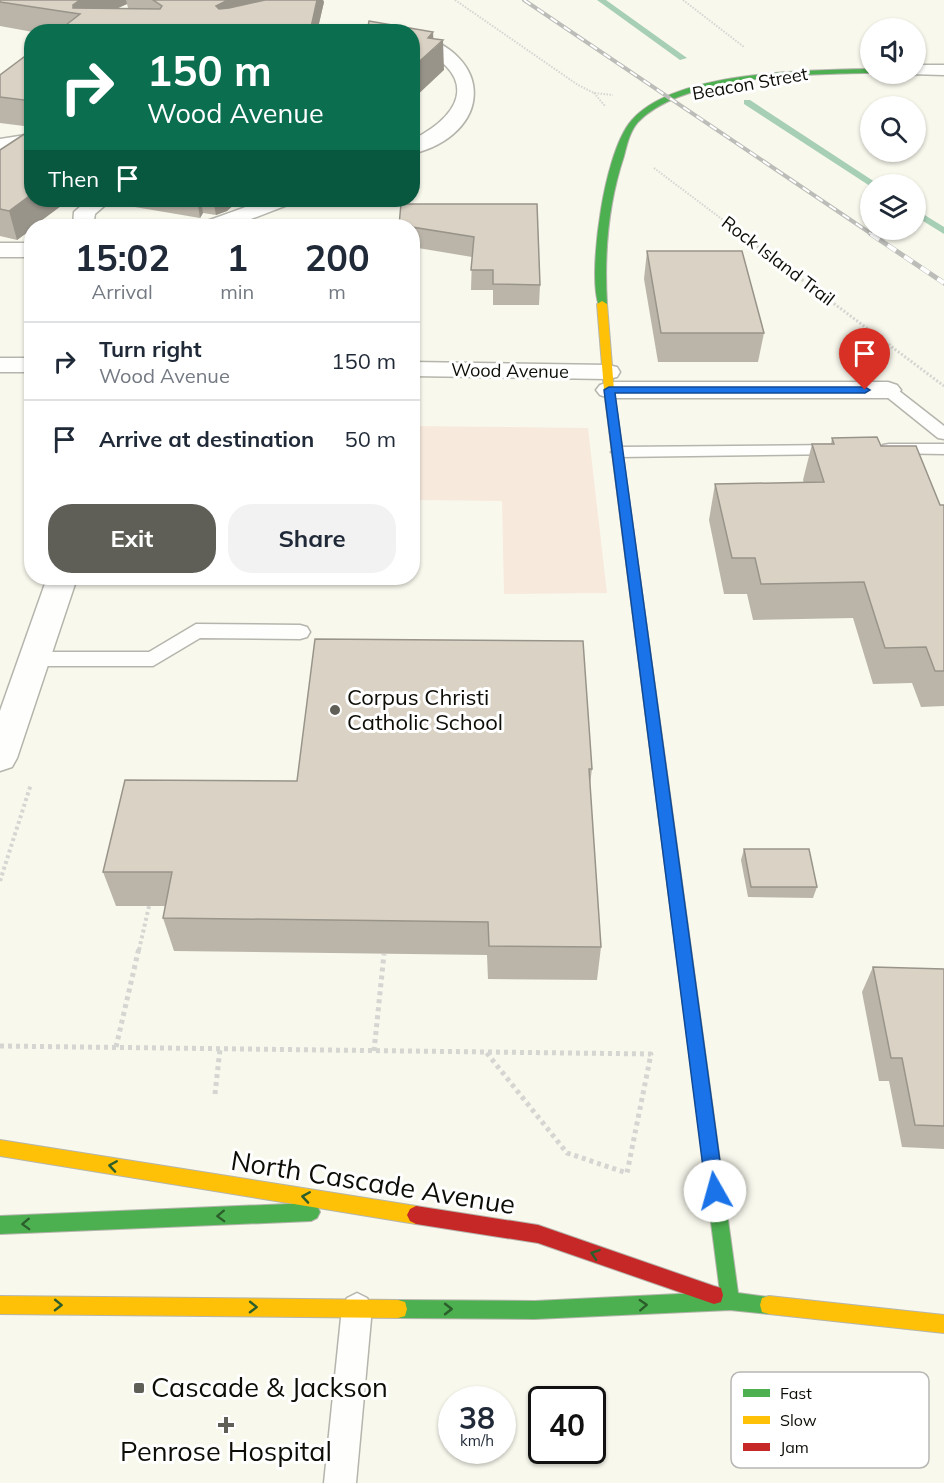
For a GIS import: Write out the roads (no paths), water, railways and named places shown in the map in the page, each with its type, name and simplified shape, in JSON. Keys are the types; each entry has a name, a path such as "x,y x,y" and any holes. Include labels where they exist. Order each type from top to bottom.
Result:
{"street":[{"path":"420,41 430,44 453,62 468,80 469,93 466,106 456,119 420,143"},
{"path":"926,70 944,70"},
{"name":"Beacon Street","path":"609,381 601,258 603,216 614,167 636,119 670,99 732,83 781,75 860,71"},
{"path":"0,145 24,141"},
{"path":"84,219 85,212 92,207"},
{"path":"233,219 265,207"},
{"path":"0,250 24,250"},
{"path":"0,365 24,365"},
{"name":"Wood Avenue","path":"420,369 609,381 888,390"},
{"path":"609,381 730,1301"},
{"path":"0,758 60,585"},
{"name":"North Cascade Avenue","path":"0,1148 538,1234 730,1301"},
{"path":"0,1225 384,1209"},
{"name":"North Cascade Avenue","path":"0,1305 535,1310 730,1301 944,1324"}],"lane":[{"path":"888,390 944,434"},
{"path":"874,449 944,449"},
{"path":"619,452 851,450"},
{"path":"34,659 153,659 196,631 300,632"},
{"path":"340,1483 357,1308"}],"waterway":[{"path":"601,0 683,58"},
{"path":"747,102 860,176"},
{"path":"926,219 944,231"}],"railway":[{"path":"524,0 860,226"},
{"path":"880,240 944,283"}],"place":[{"name":"Corpus Christi Catholic School","path":"335,710"},
{"name":"Cascade & Jackson","path":"139,1388"},
{"name":"Penrose Hospital","path":"226,1425"}]}
